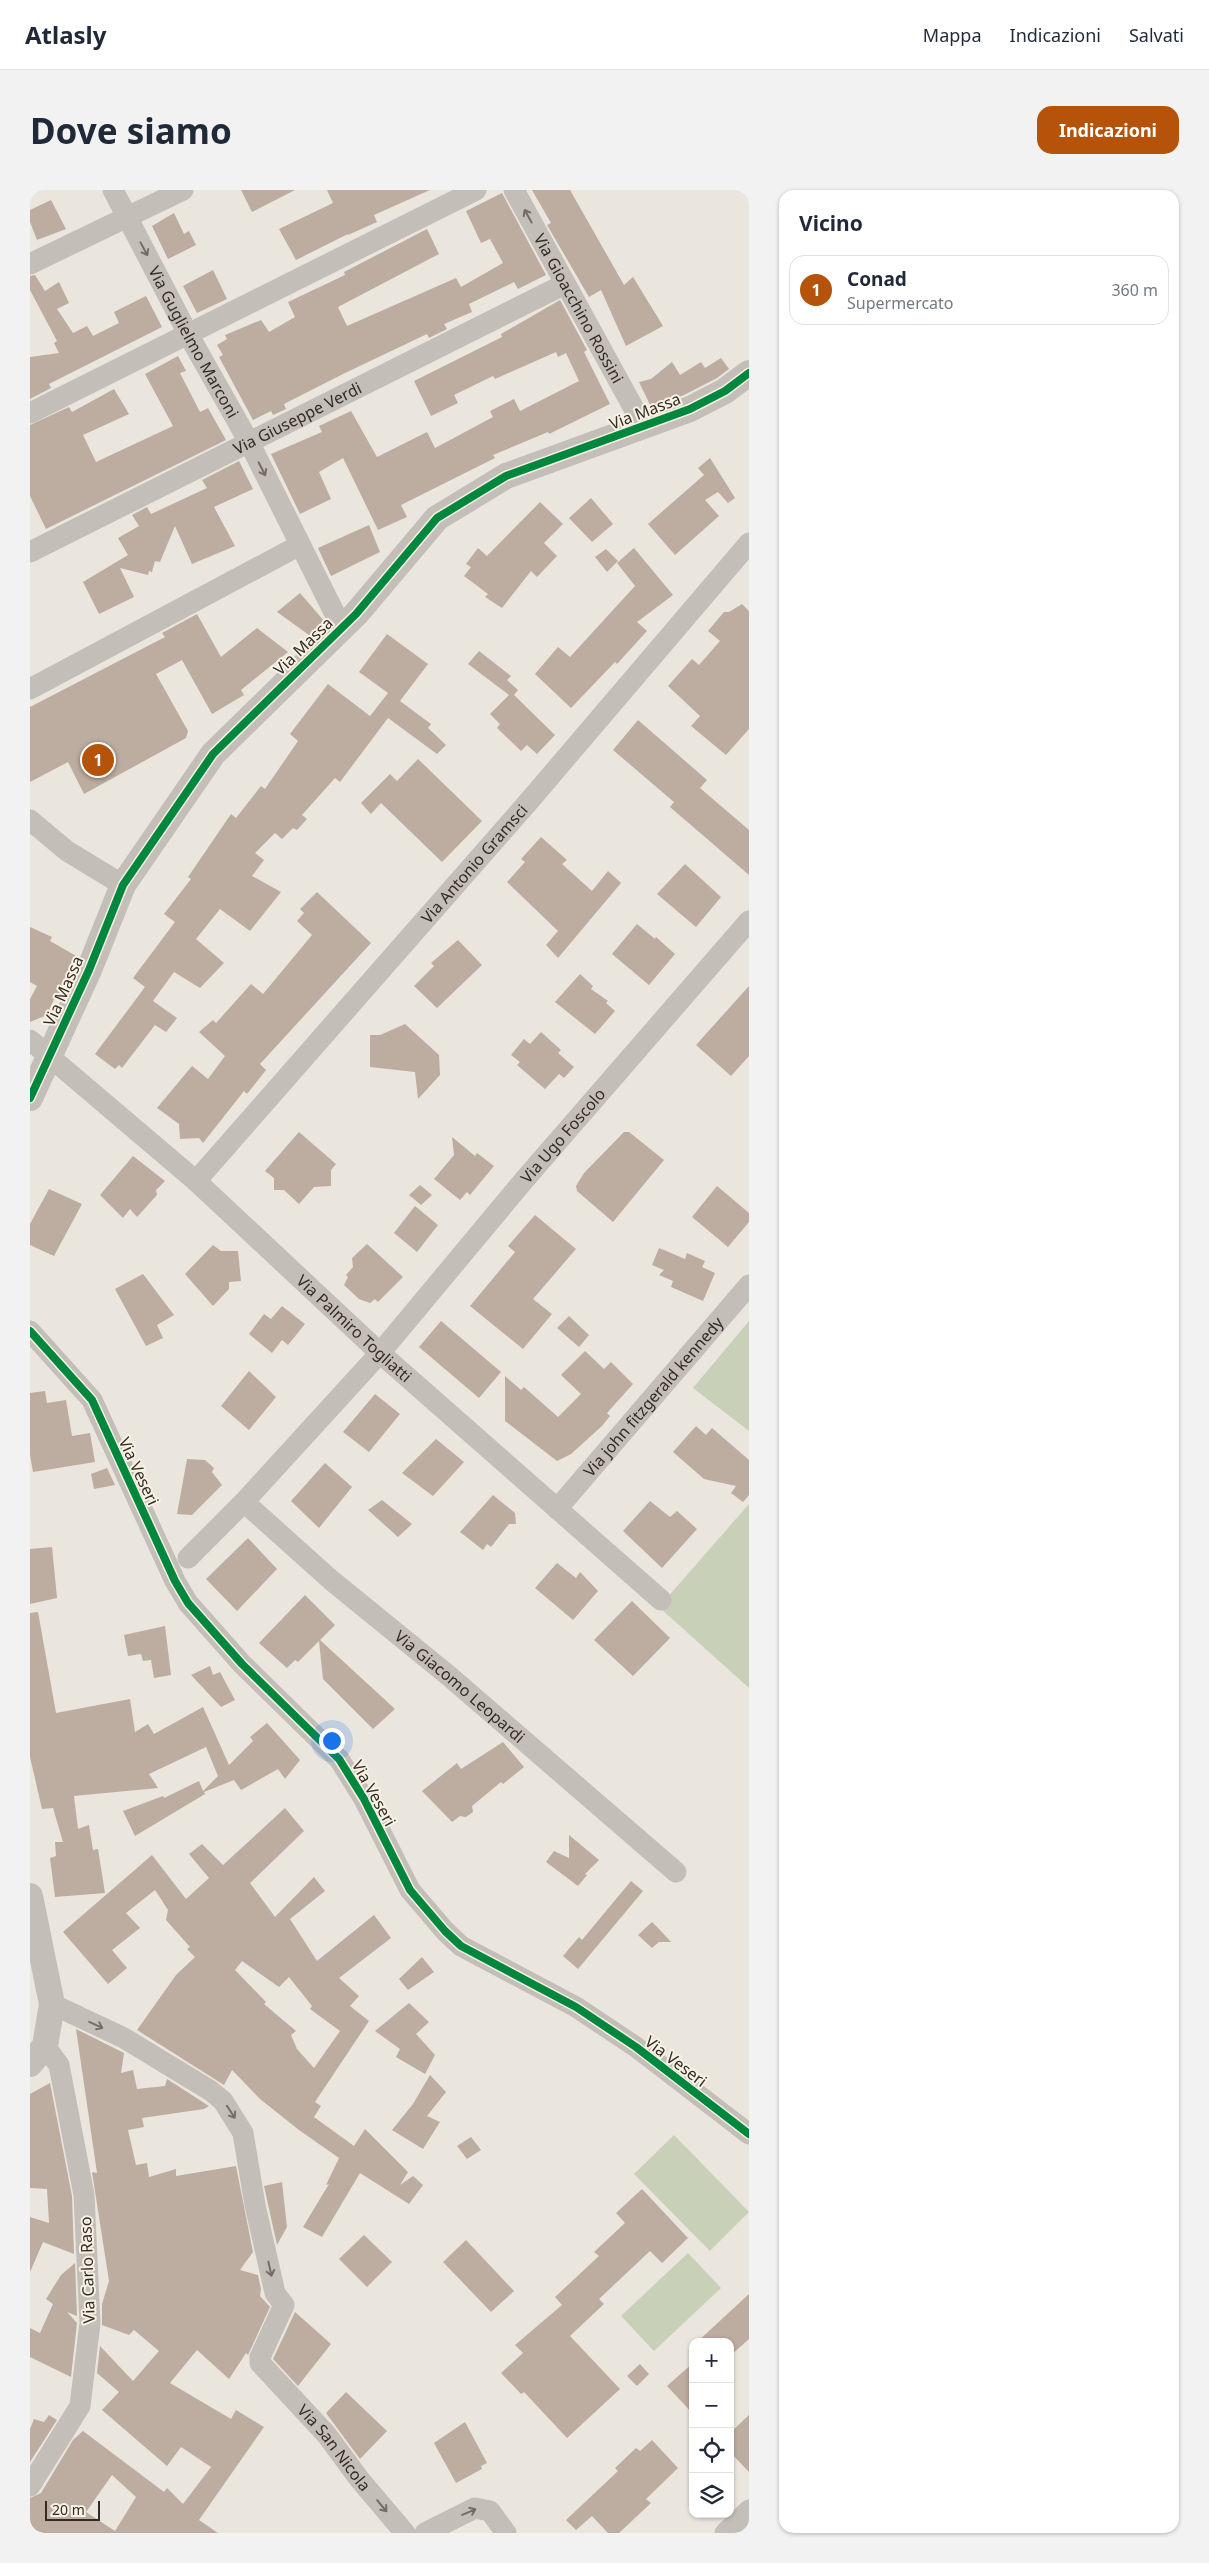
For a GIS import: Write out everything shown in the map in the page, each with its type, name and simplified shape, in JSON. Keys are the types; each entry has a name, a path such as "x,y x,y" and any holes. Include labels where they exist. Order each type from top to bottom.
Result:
{"street":[{"name":"Via Guglielmo Marconi","path":"113,190 188,334 249,442 342,628"},
{"path":"30,264 183,190"},
{"path":"30,413 476,190"},
{"name":"Via Gioacchino Rossini","path":"514,190 644,427"},
{"name":"Via Giuseppe Verdi","path":"30,552 565,284"},
{"name":"Via Massa","path":"30,1098 39,1049 89,970 123,885 212,754 356,614 437,518 506,476 690,409 725,391 749,373"},
{"name":"Via Antonio Gramsci","path":"196,1181 518,814 749,543"},
{"path":"30,689 300,545"},
{"path":"30,820 67,851 123,885"},
{"name":"Via Ugo Foscolo","path":"380,1353 525,1179 749,921"},
{"name":"Via Palmiro Togliatti","path":"39,1049 196,1181 380,1353 661,1600"},
{"name":"Via john fitzgerald kennedy","path":"557,1508 749,1285"},
{"name":"Via Veseri","path":"30,1331 92,1400 175,1581 188,1602 242,1664 339,1759 364,1799 410,1890 445,1931 461,1946 584,2012 636,2047 749,2134"},
{"path":"188,1558 244,1502 380,1353"},
{"name":"Via Giacomo Leopardi","path":"244,1502 331,1580 448,1676 676,1872"},
{"path":"30,1896 52,2004 38,2055"},
{"name":"Via San Nicola","path":"52,2004 124,2038 195,2081 223,2101 233,2114 243,2133 255,2205 276,2293 284,2305 260,2358 260,2363 326,2434 360,2480 405,2533"},
{"name":"Via Carlo Raso","path":"30,2486 80,2406 90,2323 84,2195 59,2064 38,2055"},
{"path":"426,2533 476,2508 490,2511 506,2533"},
{"path":"724,2533 749,2510"}],"green space":[{"path":"749,1321 749,1431 693,1388"},
{"path":"749,1504 749,1688 659,1607"},
{"path":"674,2135 749,2212 710,2251 634,2174"},
{"path":"688,2253 721,2288 654,2351 621,2316"}],"building":[{"path":"241,190 295,190 252,212"},
{"path":"327,190 430,190 374,215 377,222 296,260 279,229 333,203"},
{"path":"532,190 570,190 624,285 633,277 663,326 626,346 601,290 589,297 547,225 551,223"},
{"path":"502,193 546,275 518,289 514,282 469,304 472,312 444,324 447,329 429,338 427,334 345,373 284,404 286,409 273,415 271,411 253,420 219,357 223,355 217,345 227,339 225,335 261,320 269,332 295,317 288,302 345,275 344,272 427,229 439,254 338,307 347,326 456,278 461,287 503,263 490,239 481,243 466,211"},
{"path":"51,200 66,229 37,240 30,222 30,210"},
{"path":"174,213 184,234 189,231 196,245 168,259 152,226"},
{"path":"213,270 227,299 197,313 183,286"},
{"path":"35,275 45,291 59,282 69,303 57,309 73,333 87,326 93,336 119,323 114,312 146,296 162,327 49,384 51,388 30,399 30,357 59,353 54,343 57,341 30,290 30,276"},
{"path":"560,300 587,350 584,352 610,404 549,434 548,432 493,455 495,458 401,505 407,517 378,530 343,458 319,472 331,499 300,514 271,454 322,432 319,426 351,411 377,457 427,432 435,448 493,417 490,411 514,399 520,411 579,381 566,353 558,357 556,352 495,379 493,376 454,395 458,403 431,416 414,381 502,337 501,334"},
{"path":"178,356 186,371 180,373 200,412 208,408 226,440 46,529 30,496 30,425 69,407 72,412 114,389 129,414 83,435 96,462 173,426 145,374"},
{"path":"721,358 729,369 717,378 684,395 651,407 639,382 651,379 672,362 680,375 701,362 705,368"},
{"path":"710,458 735,498 728,503 718,492 705,500 719,516 675,555 648,524 704,475 698,468"},
{"path":"239,461 253,489 214,507 235,546 192,564 175,526 160,562 155,561 152,572 149,571 148,575 120,568 134,597 99,614 83,582 128,555 118,538 139,526 132,515 147,507 151,514 207,488 202,480"},
{"path":"591,498 613,524 592,542 569,518"},
{"path":"540,502 563,524 544,543 557,556 537,577 531,571 502,608 485,597 488,594 464,576 471,567 466,564 478,548 487,556"},
{"path":"369,525 380,552 331,576 318,548"},
{"path":"634,548 673,595 637,622 647,631 617,664 615,662 571,708 535,674 558,647 570,657 635,586 617,563"},
{"path":"606,549 618,561 607,572 595,557"},
{"path":"300,593 325,622 309,635 277,612"},
{"path":"742,604 749,611 749,729 726,755 691,726 700,716 668,686 692,659 699,665 720,641 708,631 724,612 729,612"},
{"path":"197,614 221,657 257,628 288,652 241,690 244,695 212,714 182,660 156,674 188,731 186,738 84,794 68,762 30,782 30,707 165,637 162,633"},
{"path":"387,634 428,664 400,701 431,724 428,728 446,745 437,754 388,718 340,782 335,778 302,815 307,819 297,830 293,828 282,839 275,833 255,853 264,860 252,876 281,892 250,931 220,909 196,939 224,963 200,988 174,972 153,1001 177,1018 166,1032 155,1025 122,1068 119,1065 115,1069 95,1054 145,987 133,978 175,922 164,914 191,879 188,877 231,814 236,818 261,786 265,789 298,741 290,734 328,684 370,716 388,693 359,672"},
{"path":"479,651 511,676 507,680 518,690 514,695 555,735 537,754 527,745 521,751 497,728 500,724 490,714 509,695 468,664"},
{"path":"638,720 707,780 700,788 749,830 749,875 670,807 674,802 613,750"},
{"path":"418,759 482,821 442,862 381,803 371,814 361,803 390,774 397,781"},
{"path":"541,837 567,860 562,864 592,891 608,871 621,883 558,958 546,945 558,931 507,882 525,862 521,859"},
{"path":"685,864 721,897 696,927 657,894"},
{"path":"317,892 371,943 260,1064 266,1070 247,1094 244,1091 203,1143 199,1138 180,1139 179,1124 157,1108 192,1066 208,1079 225,1056 199,1032 213,1020 216,1023 251,984 263,994 312,935 297,921 304,913 300,909"},
{"path":"637,924 655,939 656,937 675,954 649,985 612,954"},
{"path":"30,927 52,937 50,941 78,957 59,999 55,997 47,1015 30,1022 30,999 37,986 30,982"},
{"path":"458,940 482,965 437,1008 414,986 434,966 431,963"},
{"path":"580,974 593,986 591,989 608,1001 606,1003 615,1011 595,1034 555,1002"},
{"path":"749,986 749,1056 731,1076 696,1045"},
{"path":"405,1024 439,1055 440,1075 418,1099 415,1072 370,1067 370,1035 380,1035"},
{"path":"541,1032 561,1050 558,1053 574,1067 564,1078 559,1074 545,1089 517,1065 520,1062 511,1055 524,1039 530,1044"},
{"path":"299,1132 336,1164 331,1170 331,1186 314,1187 299,1204 284,1190 274,1190 274,1178 265,1171"},
{"path":"624,1132 629,1132 664,1160 613,1222 577,1191 576,1186 584,1173"},
{"path":"452,1137 475,1156 477,1153 494,1166 470,1195 467,1192 460,1200 434,1179 454,1155"},
{"path":"133,1156 165,1181 156,1190 157,1195 137,1217 130,1209 123,1218 100,1195"},
{"path":"420,1185 432,1195 421,1205 409,1195"},
{"path":"717,1186 749,1213 749,1222 728,1247 692,1217"},
{"path":"49,1189 82,1204 54,1256 30,1245 30,1224"},
{"path":"415,1206 438,1225 417,1252 394,1233"},
{"path":"535,1215 576,1249 533,1299 552,1314 523,1349 470,1306 515,1252 508,1246"},
{"path":"367,1244 403,1277 378,1302 375,1299 370,1303 359,1299 344,1285 348,1277 346,1275 353,1267 352,1258"},
{"path":"213,1245 221,1251 238,1251 241,1281 229,1282 229,1289 213,1306 185,1274"},
{"path":"659,1248 685,1259 687,1253 705,1261 702,1267 715,1273 703,1301 671,1287 673,1281 659,1275 664,1270 652,1265"},
{"path":"143,1274 174,1315 157,1325 163,1338 146,1346 115,1289"},
{"path":"282,1306 305,1324 288,1345 282,1340 272,1353 249,1334 264,1314 271,1319"},
{"path":"569,1316 589,1335 579,1347 557,1328"},
{"path":"441,1321 501,1372 479,1398 419,1347"},
{"path":"585,1351 604,1369 611,1362 633,1384 607,1413 610,1416 602,1426 571,1454 557,1461 505,1421 505,1376 521,1390 524,1387 558,1417 581,1394 561,1375"},
{"path":"249,1371 276,1397 249,1430 221,1406"},
{"path":"45,1391 47,1403 66,1400 72,1436 90,1433 95,1462 33,1472 30,1455 30,1393"},
{"path":"375,1394 400,1414 369,1452 343,1432"},
{"path":"696,1426 706,1435 712,1428 749,1460 749,1495 743,1502 731,1493 736,1486 704,1479 673,1452"},
{"path":"436,1439 464,1462 433,1496 402,1473"},
{"path":"187,1459 205,1460 214,1468 212,1472 222,1485 192,1515 177,1514"},
{"path":"325,1463 352,1487 319,1528 291,1501"},
{"path":"107,1468 115,1485 94,1489 91,1474"},
{"path":"493,1495 515,1513 516,1524 509,1524 491,1547 487,1544 483,1550 460,1532"},
{"path":"382,1500 412,1524 398,1537 368,1510"},
{"path":"650,1501 670,1517 677,1511 697,1529 662,1568 623,1531"},
{"path":"248,1538 277,1569 237,1611 206,1579"},
{"path":"52,1547 57,1598 30,1604 30,1549"},
{"path":"557,1563 576,1578 580,1572 598,1591 573,1620 535,1588"},
{"path":"305,1595 335,1625 320,1640 395,1709 373,1729 323,1679 319,1641 298,1662 295,1660 287,1668 259,1643"},
{"path":"632,1601 670,1638 633,1676 594,1640"},
{"path":"38,1612 56,1713 130,1699 135,1732 148,1724 154,1734 203,1707 229,1765 253,1741 250,1737 267,1723 300,1760 285,1779 278,1769 241,1790 234,1780 204,1792 205,1794 135,1836 123,1811 163,1796 164,1798 199,1781 203,1791 218,1776 206,1747 149,1774 158,1788 74,1796 78,1829 89,1825 93,1850 98,1849 105,1893 55,1897 50,1858 56,1856 55,1842 63,1842 53,1808 42,1809 30,1757 30,1613"},
{"path":"165,1626 171,1675 154,1678 151,1660 143,1661 141,1654 128,1656 124,1635"},
{"path":"210,1666 213,1675 220,1672 235,1700 221,1707 191,1675"},
{"path":"503,1742 524,1767 503,1784 501,1782 472,1806 473,1812 466,1817 460,1816 452,1822 422,1791 457,1763 461,1769"},
{"path":"285,1808 304,1831 250,1883 275,1917 314,1877 325,1891 290,1919 317,1961 374,1915 391,1938 339,1978 359,1996 350,2006 369,2021 315,2102 321,2106 314,2117 354,2146 365,2129 408,2172 400,2185 413,2176 423,2185 409,2204 360,2173 322,2237 303,2227 329,2184 326,2185 339,2158 299,2130 260,2099 232,2070 224,2085 137,2030 176,1975 195,1957 187,1949 190,1947 166,1920 168,1910 155,1890 126,1913 140,1928 112,1950 127,1968 108,1984 63,1932 152,1855 186,1899 209,1878 189,1854 202,1844 223,1865","holes":["242,1961 279,1987 289,1977 312,2006 310,2009 340,2031 314,2068 297,2049 291,2035 296,2031 264,2004 266,2002 235,1970"]},
{"path":"569,1835 599,1860 585,1874 587,1875 578,1886 546,1862 554,1851 569,1858"},
{"path":"631,1881 643,1891 578,1969 563,1956 579,1937 582,1940"},
{"path":"652,1922 671,1942 659,1942 652,1948 638,1935"},
{"path":"422,1957 434,1972 408,1990 399,1979"},
{"path":"409,2003 429,2022 416,2034 435,2055 425,2074 396,2057 400,2049 375,2031"},
{"path":"76,2029 124,2053 121,2073 133,2070 137,2089 165,2086 167,2079 209,2106 204,2109 142,2118 144,2127 128,2130 136,2165 147,2163 149,2177 176,2169 176,2176 236,2166 253,2252 240,2270 258,2275 261,2289 260,2296 270,2307 248,2355 246,2353 229,2379 197,2350 170,2383 231,2419 236,2410 264,2427 199,2520 218,2533 30,2533 30,2498 41,2493 73,2440 83,2431 164,2492 167,2488 183,2504 211,2467 181,2447 167,2466 102,2410 119,2392 97,2373 100,2346 133,2381 159,2351 134,2330 129,2335 102,2325 102,2304 109,2281 92,2172 97,2173","holes":["112,2475 136,2497 115,2531 86,2512"]},
{"path":"430,2075 446,2092 427,2116 440,2122 423,2149 392,2130 413,2104"},
{"path":"50,2083 72,2196 74,2254 43,2242 30,2272 30,2217 49,2223 47,2189 30,2188 30,2094"},
{"path":"471,2137 481,2150 467,2159 457,2146"},
{"path":"282,2182 287,2227 277,2245 264,2186"},
{"path":"642,2189 688,2238 662,2263 650,2251 599,2299 604,2304 570,2336 620,2389 567,2438 524,2392 521,2394 501,2373 523,2353 515,2345 562,2305 555,2297 599,2256 594,2252 625,2223 616,2213"},
{"path":"364,2235 392,2262 367,2287 339,2259"},
{"path":"466,2240 514,2291 491,2312 443,2262"},
{"path":"75,2263 77,2316 67,2312 77,2323 71,2377 30,2357 30,2328 40,2333 53,2304 46,2299 61,2275"},
{"path":"749,2294 749,2339 734,2352 734,2338 701,2338"},
{"path":"295,2312 331,2344 298,2386 273,2359"},
{"path":"640,2364 649,2374 637,2386 627,2376"},
{"path":"689,2367 689,2410 667,2386"},
{"path":"346,2392 387,2431 360,2459 326,2413"},
{"path":"49,2415 57,2420 30,2462 30,2429 34,2419 44,2422"},
{"path":"749,2415 749,2472 734,2456 734,2429"},
{"path":"465,2422 487,2463 481,2466 482,2469 456,2483 434,2443"},
{"path":"652,2440 678,2468 646,2499 651,2503 619,2533 608,2533 592,2516 576,2530 566,2520 618,2471 615,2468 636,2448 640,2451"}],"cycle path":[{"path":"30,1098 89,970 123,885 213,754 356,614 437,518 506,476 690,409 725,391 749,373"},
{"path":"30,1331 92,1400 175,1581 188,1603 242,1664 339,1759 364,1799 410,1890 445,1931 461,1946 576,2007 636,2047 749,2134"}],"place":[{"name":"Conad","path":"98,760"}]}
